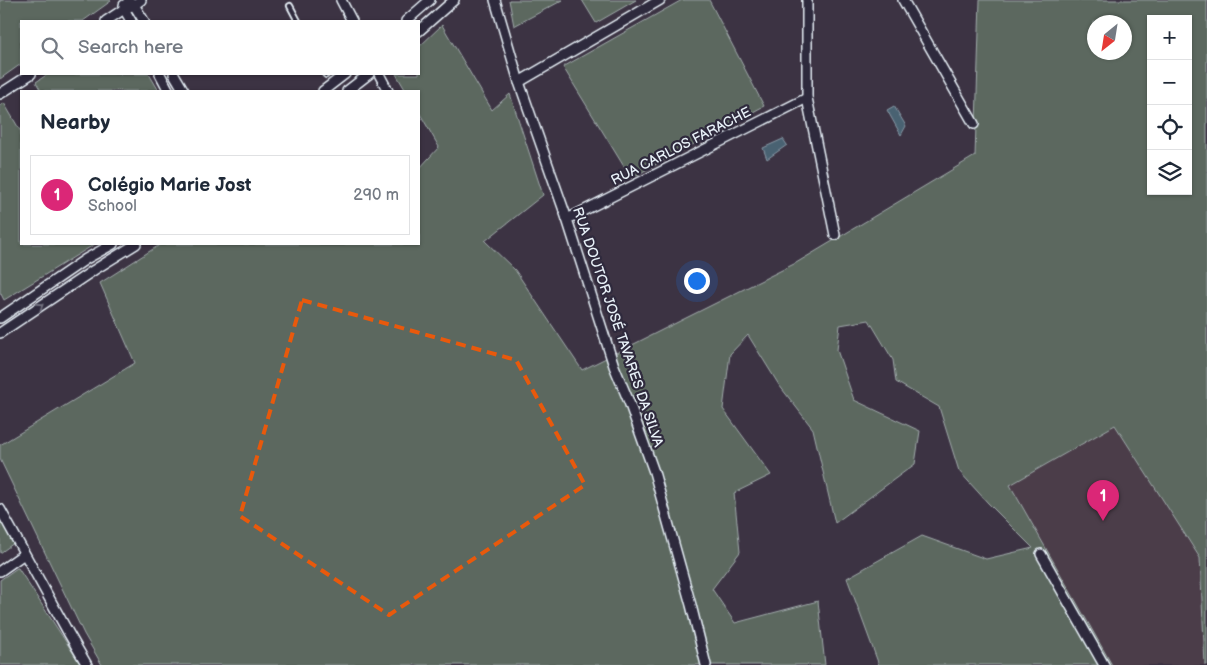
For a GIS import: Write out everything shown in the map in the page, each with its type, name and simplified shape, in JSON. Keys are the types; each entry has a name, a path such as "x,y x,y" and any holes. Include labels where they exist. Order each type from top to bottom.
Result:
{"street":[{"path":"341,0 351,20"},
{"path":"407,20 430,0"},
{"path":"420,30 454,0"},
{"name":"RUA DOUTOR JOSÉ TAVARES DA SILVA","path":"495,0 519,82 567,219 614,366 654,472 706,665"},
{"path":"519,82 660,0"},
{"path":"807,0 807,98 836,235"},
{"path":"903,0 974,124"},
{"path":"107,20 130,3"},
{"path":"130,3 131,20"},
{"path":"130,3 143,20"},
{"path":"0,94 28,75"},
{"path":"161,75 168,90"},
{"path":"175,75 183,90"},
{"path":"326,75 331,85"},
{"path":"324,90 344,75"},
{"path":"348,90 367,75"},
{"path":"380,75 387,90"},
{"name":"RUA CARLOS FARACHE","path":"567,219 807,98"},
{"path":"0,318 111,245"},
{"path":"0,333 134,245"},
{"path":"86,260 94,270"},
{"path":"0,509 87,665"},
{"path":"0,571 24,554"},
{"path":"1041,554 1104,665"}],"lane":[{"path":"290,6 297,20"}],"highlighted area":[{"path":"302,300 516,360 585,485 389,615 240,516"}],"shaded area":[{"path":"0,0 111,1 84,20 20,20 20,65 0,79"},
{"path":"509,0 563,0 514,26"},
{"path":"582,0 636,0 596,23"},
{"path":"682,0 709,0 764,106 631,178 563,67"},
{"path":"980,0 1207,0 1207,665 1205,665 1200,558 1115,425 1010,485 1112,665 879,665 847,578 922,536 986,559 1033,548 959,471 939,407 896,382 893,360 869,320 840,325 837,350 854,400 920,431 915,464 835,523 813,429 779,385 748,335 730,354 723,409 771,475 734,493 740,552 712,589 735,623 818,601 825,665 102,665 84,634 0,459 0,445 135,363 100,283 159,245 420,245 420,168 439,147 420,114 420,90 405,90 397,75 420,75 420,46 442,25 492,110 510,94 543,195 485,241 515,270 582,370 796,263 975,156"},
{"path":"46,75 150,75 158,90 40,90 36,82"},
{"path":"4,103 20,130 20,245 93,245 4,300 0,292 0,106"},
{"path":"1115,425 1200,558 1205,665 1112,665 1010,485"},
{"path":"0,519 14,543 0,553"},
{"path":"17,568 81,665 0,665 0,580"}],"water":[{"path":"894,106 906,126 901,135 887,110"},
{"path":"783,139 787,145 767,159 763,148"}],"place":[{"name":"Colégio Marie Jost","path":"1103,521"}]}
